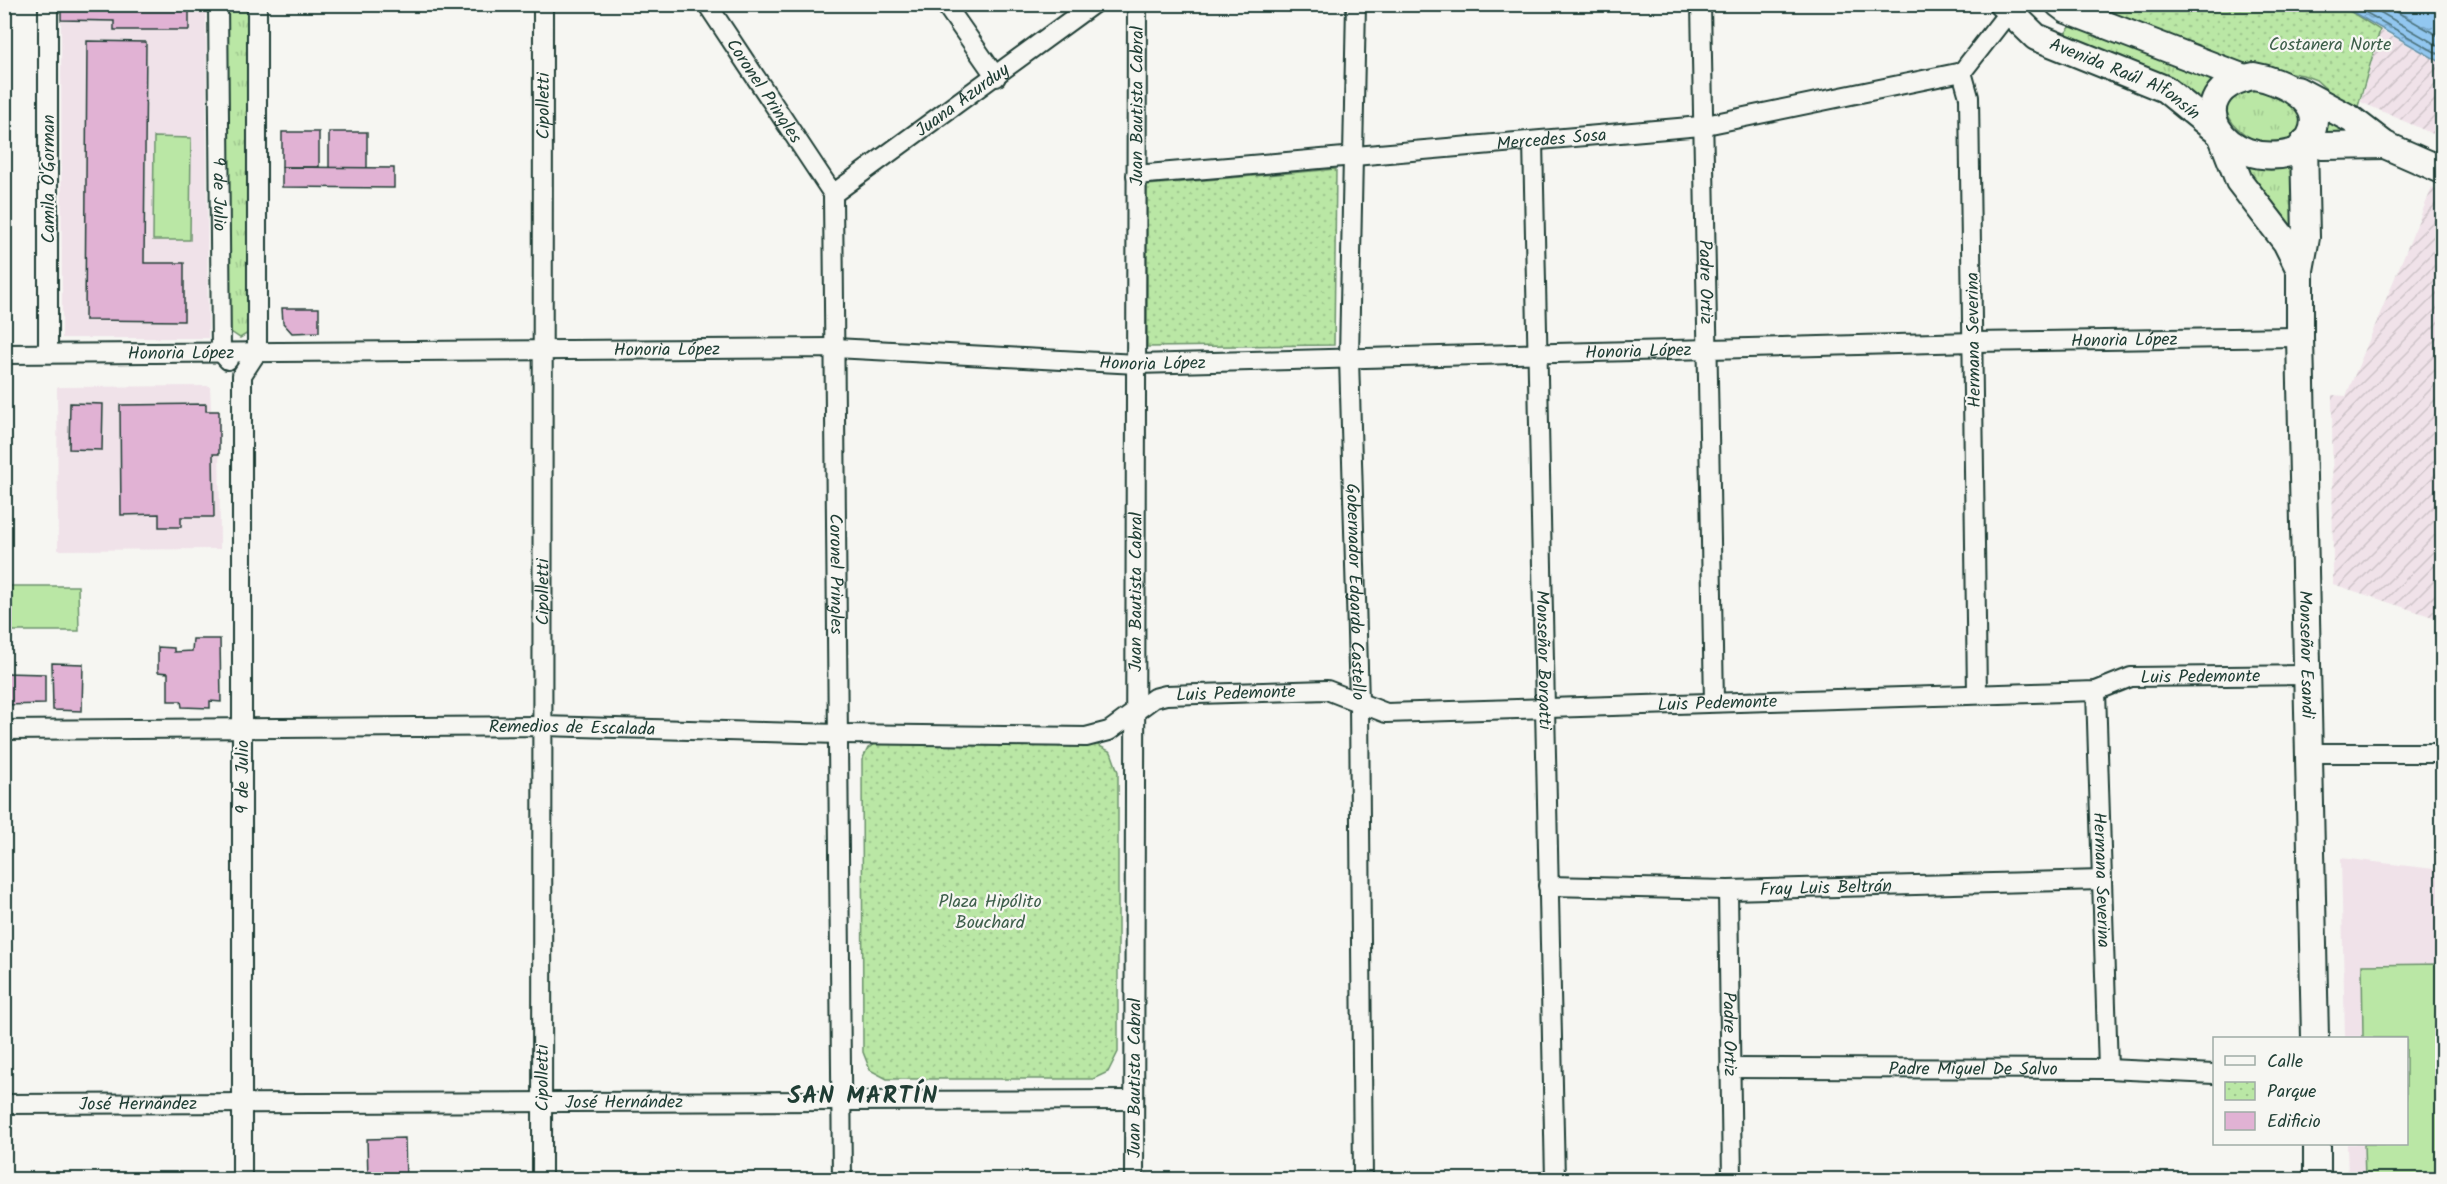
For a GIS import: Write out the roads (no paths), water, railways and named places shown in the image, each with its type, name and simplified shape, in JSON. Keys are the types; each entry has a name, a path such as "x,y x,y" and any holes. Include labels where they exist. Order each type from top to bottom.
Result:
{"main road":[{"name":"Avenida Raúl Alfonsín","path":"2059,4 2078,15 2244,78 2272,79 2291,87 2352,119 2385,145 2442,170"},
{"name":"Avenida Raúl Alfonsín","path":"2008,7 2036,37 2165,89 2235,148 2267,155 2298,151 2305,143 2323,146 2385,145"},
{"name":"Avenida Raúl Alfonsín","path":"2220,135 2213,108 2217,97 2226,85 2244,78"},
{"path":"2291,87 2310,109 2313,123 2310,136 2305,143"},
{"name":"Monseñor Esandi","path":"2220,135 2239,181 2286,242 2300,270"},
{"name":"Monseñor Esandi","path":"2305,143 2306,237 2300,270 2300,337 2307,675 2311,753 2315,1037"},
{"path":"2317,1145 2317,1179"}],"street":[{"name":"Camila O'Gorman","path":"48,4 48,353"},
{"name":"9 de Julio","path":"218,4 221,352"},
{"name":"9 de Julio","path":"257,4 257,352"},
{"name":"Cipolletti","path":"542,1179 543,4"},
{"name":"Coronel Pringles","path":"707,4 833,194 842,1179"},
{"path":"945,4 996,77"},
{"name":"Juana Azurduy","path":"833,194 1093,4"},
{"name":"Juan Bautista Cabral","path":"1134,1179 1137,4"},
{"name":"Gobernador Edgardo Castello","path":"1356,4 1351,156 1349,358 1359,702 1363,1179"},
{"name":"Padre Ortiz","path":"1701,4 1705,349 1714,702"},
{"path":"1962,72 2008,7"},
{"name":"Mercedes Sosa","path":"1136,175 1701,126 1962,72"},
{"name":"Hermana Severina","path":"1962,72 1969,97 1977,694"},
{"name":"Monseñor Borgatti","path":"1533,141 1555,1179"},
{"name":"Honoria López","path":"4,354 542,348 835,348 1137,364 1536,352 2300,337"},
{"path":"221,352 242,375 257,352"},
{"name":"9 de Julio","path":"242,375 242,1179"},
{"name":"Luis Pedemonte","path":"1134,715 1154,698 1166,695 1328,690 1386,713 2096,691 2131,677 2307,675"},
{"name":"Hermana Severina","path":"2096,691 2108,1069"},
{"name":"Remedios de Escalada","path":"4,730 542,726 839,734 1086,737 1110,731 1134,715"},
{"path":"2311,753 2442,753"},
{"name":"Fray Luis Beltrán","path":"1548,886 1728,890 2102,880"},
{"name":"Padre Ortiz","path":"1728,890 1732,1179"},
{"name":"Padre Miguel De Salvo","path":"1730,1068 2108,1069 2213,1074"},
{"name":"José Hernández","path":"4,1104 842,1103 1134,1100"}],"water":[{"path":"2340,5 2442,5 2442,63"}],"district":[{"name":"SAN MARTÍN","path":"863,1095"}],"park label":[{"name":"Costanera Norte","path":"2330,44"},
{"name":"Plaza Hipólito Bouchard","path":"990,911"}]}
